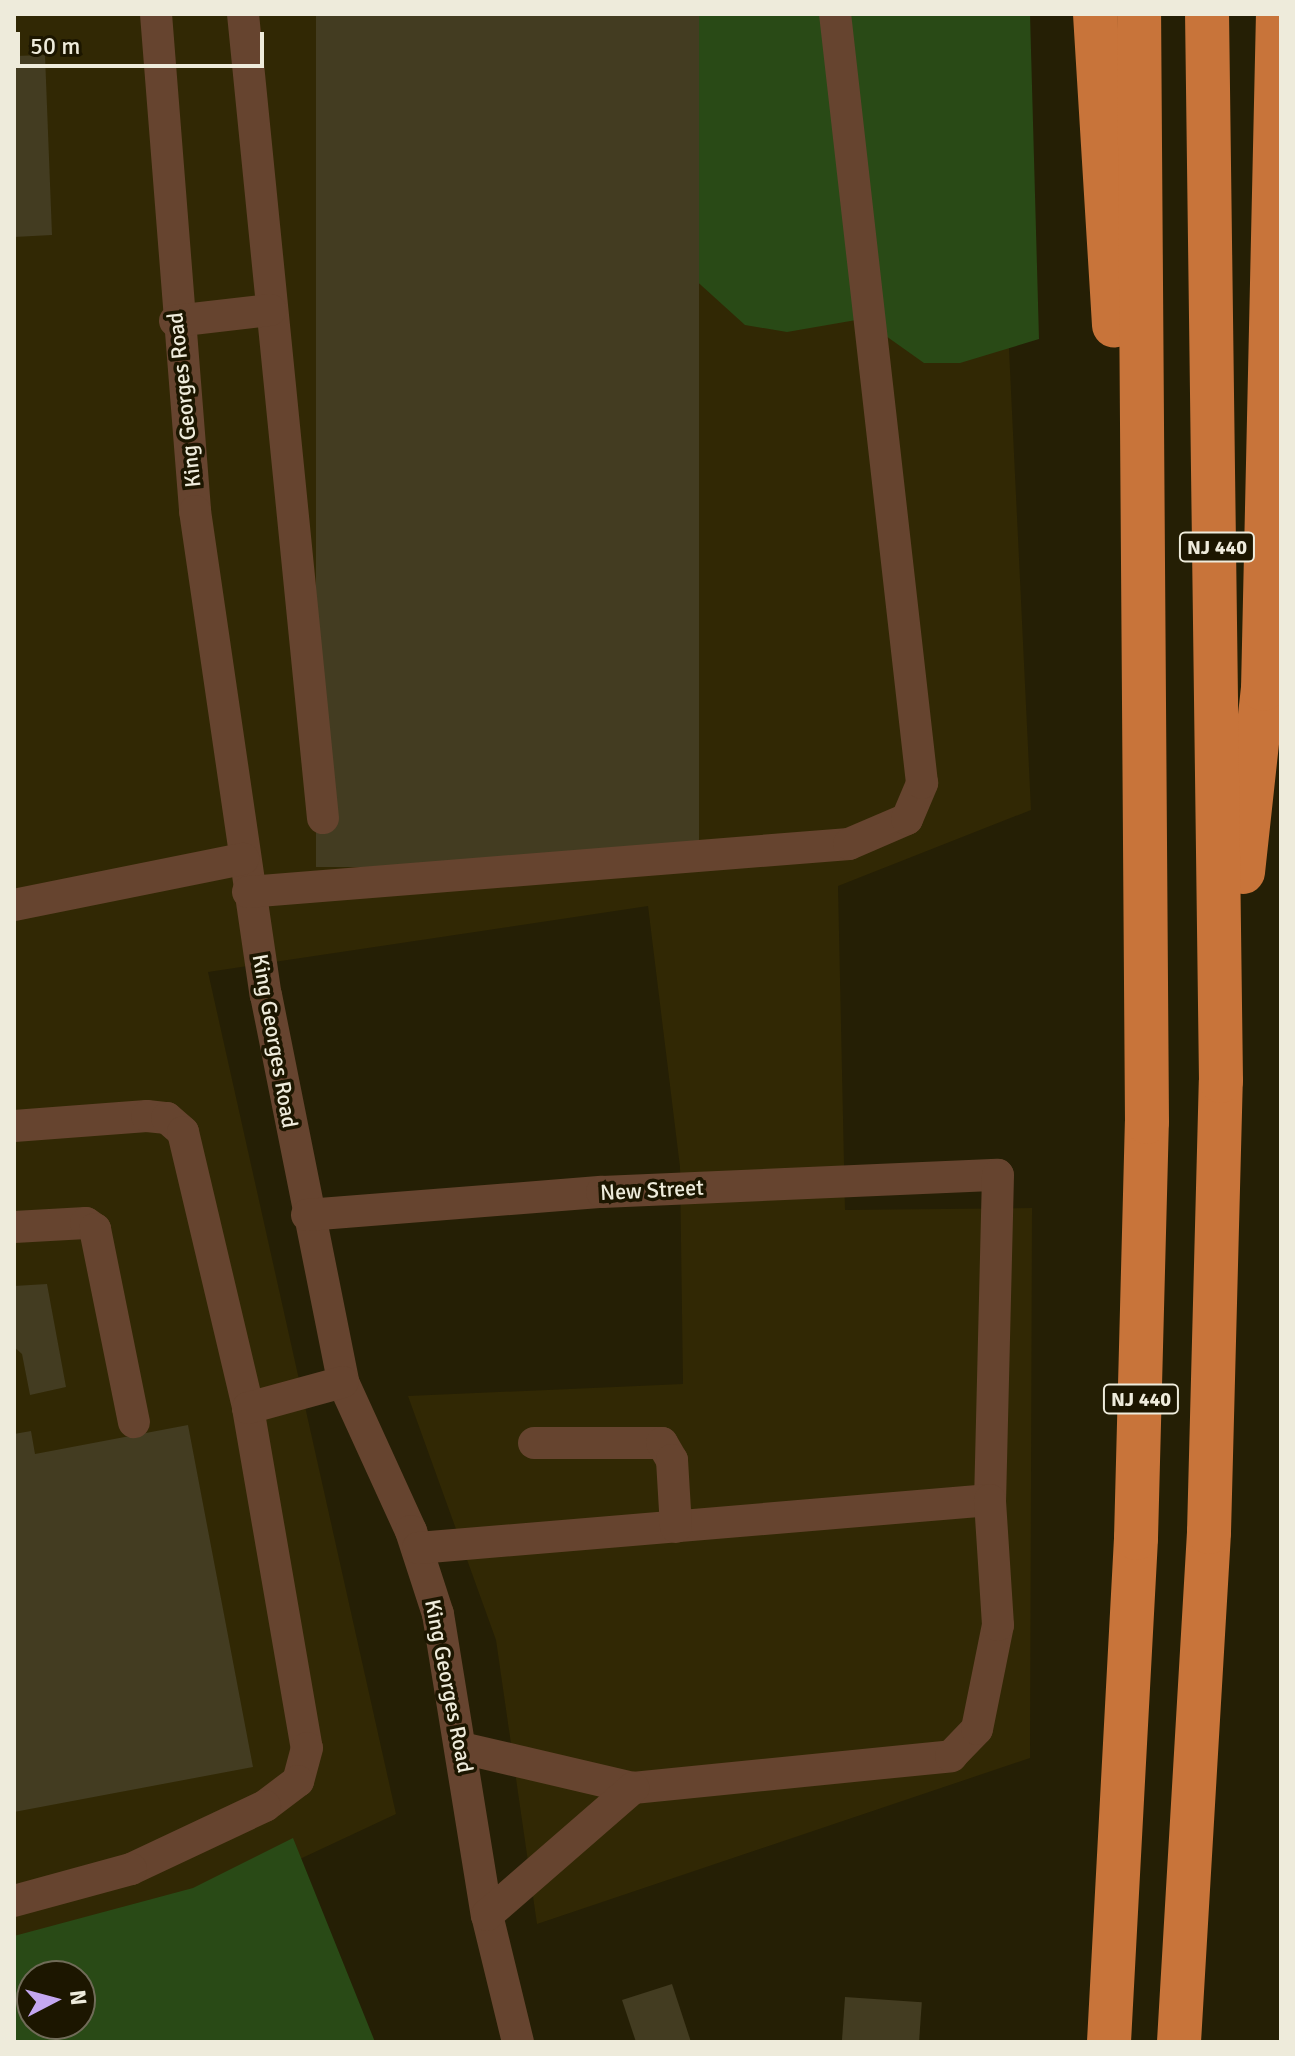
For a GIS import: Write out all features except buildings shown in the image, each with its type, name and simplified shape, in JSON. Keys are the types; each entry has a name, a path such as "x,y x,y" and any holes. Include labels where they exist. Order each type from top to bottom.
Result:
{"highway":[{"path":"1095,14 1146,838"},
{"name":"NJ 440","path":"1109,2042 1141,1419 1146,838 1139,14"},
{"name":"NJ 440","path":"1179,2042 1209,1532 1221,1081 1207,14"},
{"path":"1221,1081 1263,689 1278,14"}],"street":[{"name":"King Georges Road","path":"156,14 175,321 248,892 307,1215 343,1382 418,1548 438,1614 487,1915 518,2042"},
{"path":"243,14 270,310 323,818"},
{"path":"248,892 849,844 907,819 922,783 835,14"},
{"path":"175,321 270,310"},
{"path":"14,905 243,859"},
{"path":"14,1126 147,1116 176,1124 187,1143 248,1408 307,1735 303,1771 265,1806 141,1864 14,1901"},
{"name":"New Street","path":"307,1215 602,1192 998,1175 990,1500"},
{"path":"14,1227 86,1223 95,1229 134,1422"},
{"path":"248,1408 343,1382"},
{"path":"534,1443 662,1443 672,1460 676,1527"},
{"path":"418,1548 990,1500 998,1625 977,1729 951,1756 633,1788 462,1748"},
{"path":"487,1915 633,1788"}],"shaded area":[{"path":"14,14 993,14 1031,810 838,886 845,1210 1032,1208 1030,1758 537,1924 496,1640 408,1396 683,1384 680,1167 648,906 208,972 396,1814 84,1960 16,1960 14,1993"}],"green space":[{"path":"402,14 1030,14 1039,339 960,363 924,363 862,319 787,332 745,325"},
{"path":"293,1838 375,2042 14,2042 14,1936 193,1888"}]}
